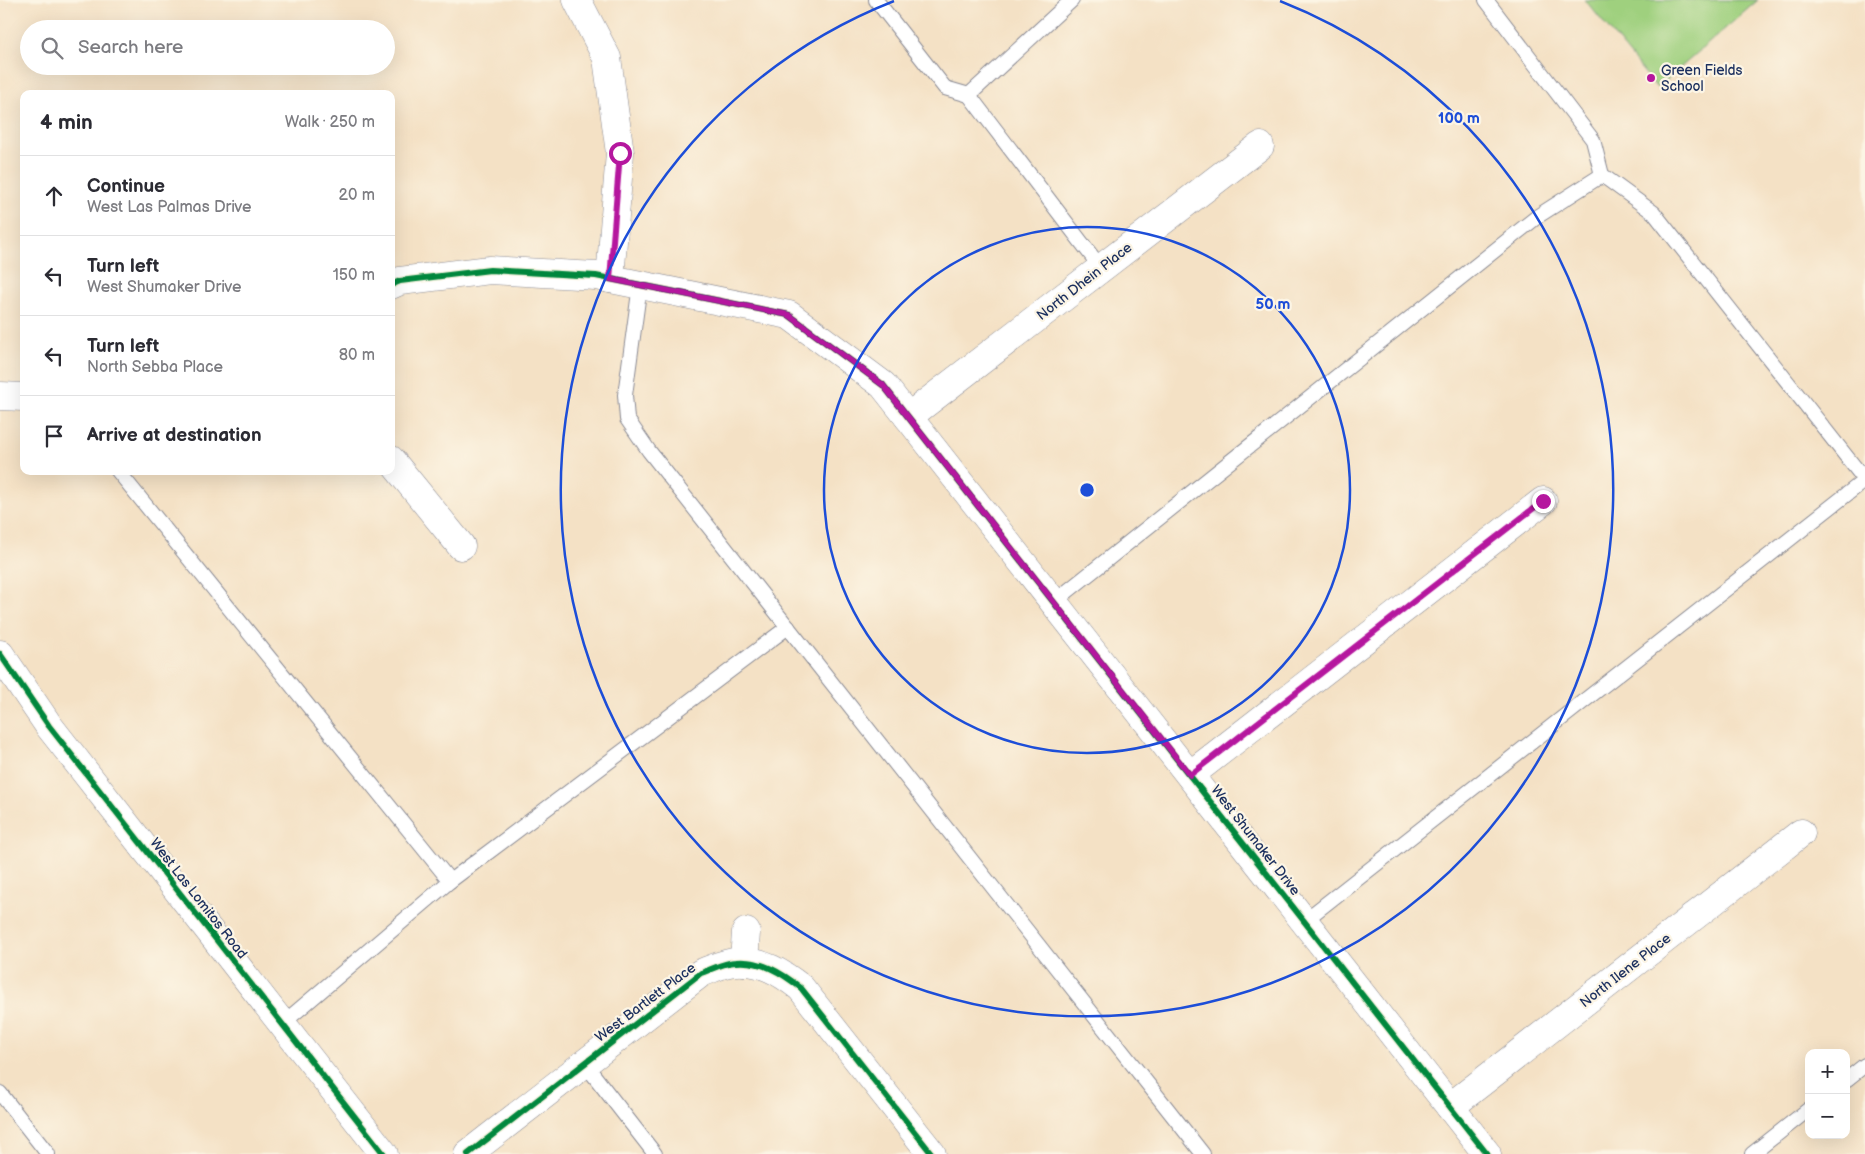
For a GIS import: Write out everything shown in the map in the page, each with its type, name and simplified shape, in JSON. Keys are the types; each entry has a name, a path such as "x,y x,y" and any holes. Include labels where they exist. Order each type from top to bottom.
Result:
{"street":[{"path":"576,0 607,58 620,153 610,279"},
{"name":"North Dhein Place","path":"908,417 1260,146"},
{"name":"West Shumaker Drive","path":"395,283 400,281 490,270 596,276 789,315 883,385 1487,1154"},
{"path":"0,396 20,397"},
{"path":"395,465 461,546"},
{"path":"1190,775 1543,501"},
{"name":"West Las Lomitos Road","path":"0,654 49,726 384,1154"},
{"name":"North Ilene Place","path":"1450,1107 1801,833"},
{"path":"744,962 746,932"},
{"name":"West Bartlett Place","path":"468,1154 702,973 735,962 744,962 756,963 781,972 801,988 932,1154"}],"lane":[{"path":"876,0 945,88 969,95 1101,268"},
{"path":"969,95 1072,0"},
{"path":"1304,921 1865,480 1654,213 1602,175 1593,140 1486,0"},
{"path":"1054,602 1538,216 1602,175"},
{"path":"640,285 625,395 628,419 649,452 1203,1154"},
{"path":"121,475 450,881"},
{"path":"282,1024 450,881 788,627"},
{"path":"585,1064 655,1154"},
{"path":"1850,1077 1865,1065"},
{"path":"0,1093 48,1154"},
{"path":"1752,1154 1805,1112"}],"green space":[{"path":"1585,0 1758,0 1657,88"}],"cycle path":[{"path":"395,283 400,281 490,270 596,276 789,315 883,385 1487,1154"},
{"path":"0,654 49,726 384,1154"},
{"path":"468,1154 701,973 727,963 736,962 763,965 786,977 801,988 932,1154"}],"place":[{"name":"Green Fields School","path":"1651,78"}],"route":[{"path":"620,153 610,279 789,315 883,385 1190,775 1543,501"}]}
